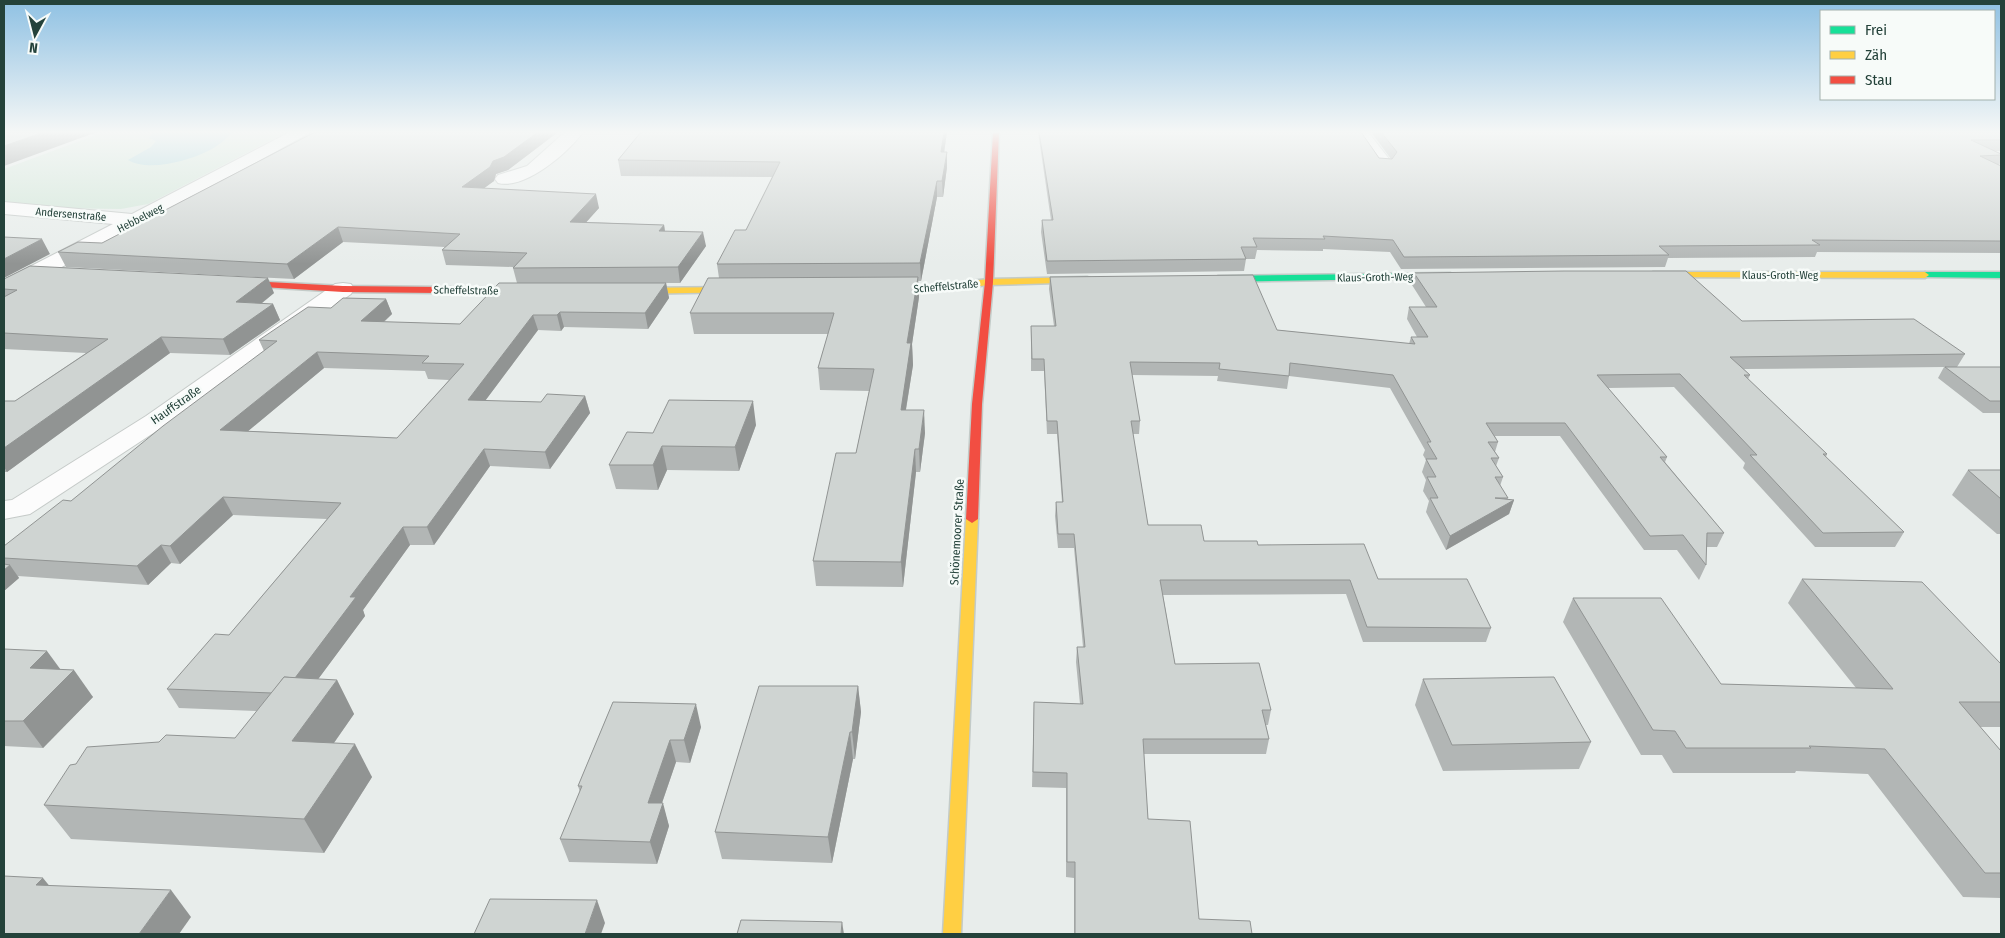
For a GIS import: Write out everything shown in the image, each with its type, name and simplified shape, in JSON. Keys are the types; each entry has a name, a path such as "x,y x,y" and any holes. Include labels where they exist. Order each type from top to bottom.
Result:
{"street":[{"name":"Hebbelweg","path":"4,288 42,273 220,176"},
{"path":"504,179 514,176"},
{"name":"Schönemoorer Straße","path":"952,934 977,404 989,282 994,176"},
{"name":"Andersenstraße","path":"4,208 138,220"},
{"name":"Klaus-Groth-Weg","path":"1645,275 2001,275"},
{"name":"Klaus-Groth-Weg","path":"1208,279 1465,276"},
{"path":"989,282 1098,280"},
{"name":"Scheffelstraße","path":"217,282 343,289 542,291"},
{"name":"Scheffelstraße","path":"866,289 925,289 989,282"},
{"name":"Hauffstraße","path":"4,510 20,508 155,420 343,289"},
{"path":"621,291 749,290"}],"green space":[{"path":"4,176 202,176 148,204 121,209 47,208 4,204"}],"building":[{"path":"231,176 478,176 462,187 596,194 570,222 664,225 659,231 703,232 678,267 513,268 527,253 442,250 460,234 338,227 287,264 58,252 78,242 102,243"},
{"path":"773,176 943,176 942,181 937,181 920,263 717,264 735,230 746,230"},
{"path":"1046,176 2001,176 2001,241 1812,240 1820,245 1659,246 1669,255 1404,257 1393,240 1323,236 1325,239 1253,238 1257,247 1241,247 1246,259 1047,261 1042,220 1053,220"},
{"path":"4,237 42,239 4,259"},
{"path":"30,266 268,278 236,302 273,304 223,339 161,337 4,448 4,401 15,401 108,339 4,333 4,297 17,290 4,289 4,279"},
{"path":"1686,271 1742,321 1914,319 1965,354 1730,357 1750,375 1744,375 1827,454 1823,454 1904,532 1823,533 1750,455 1757,455 1680,374 1597,375 1667,457 1660,457 1724,533 1707,533 1706,565 1683,535 1650,536 1565,423 1486,423 1498,442 1488,442 1499,458 1491,458 1503,477 1495,477 1508,498 1495,498 1514,500 1450,536 1430,498 1438,498 1427,477 1436,477 1426,459 1437,459 1427,442 1431,442 1393,375 1290,363 1289,376 1219,369 1220,363 1130,362 1140,421 1131,421 1148,525 1201,525 1204,541 1257,541 1258,545 1364,544 1378,579 1467,579 1491,628 1367,627 1350,580 1160,580 1175,664 1259,663 1271,710 1262,710 1269,739 1143,739 1148,819 1190,821 1199,919 1250,921 1252,934 1075,934 1075,862 1067,862 1067,773 1033,772 1034,702 1083,704 1077,647 1085,647 1074,534 1058,534 1056,502 1063,502 1057,421 1047,421 1044,359 1032,359 1031,326 1056,326 1050,277 1253,275 1277,330 1415,344 1411,337 1428,337 1409,307 1437,307 1414,273"},
{"path":"918,277 907,343 911,343 901,410 924,410 919,449 915,449 901,562 813,561 836,453 856,453 874,369 818,368 834,313 690,313 708,278"},
{"path":"499,283 666,283 645,313 560,312 557,315 533,315 468,400 541,402 547,394 585,396 545,452 484,449 427,527 403,527 350,597 356,597 295,678 284,677 272,693 167,689 215,634 229,635 341,503 223,497 170,546 161,545 137,566 4,558 4,546 63,500 71,501 163,426 277,341 259,340 308,307 331,308 343,298 386,299 361,321 460,324","holes":["317,352 429,356 422,363 464,364 397,438 220,430"]},
{"path":"1945,367 2001,367 2001,401 1990,401"},
{"path":"669,400 753,401 735,447 662,446 653,465 609,465 627,432 653,433"},
{"path":"1968,470 2001,470 2001,499"},
{"path":"4,564 10,565 4,570"},
{"path":"1802,579 1922,582 2001,664 2001,702 1959,702 2001,751 2001,873 1985,873 1885,749 1809,746 1811,748 1686,748 1675,731 1653,730 1573,598 1661,598 1721,684 1893,689"},
{"path":"4,649 47,651 30,668 74,670 23,721 4,721"},
{"path":"284,677 337,680 292,741 355,744 304,819 44,805 70,765 76,764 87,747 159,742 166,735 235,738"},
{"path":"1554,677 1591,742 1452,745 1423,679"},
{"path":"759,686 858,686 852,732 850,732 828,837 715,832"},
{"path":"613,702 696,704 684,740 670,740 648,803 663,803 650,842 560,839 582,786 578,786"},
{"path":"4,876 43,878 36,885 171,890 139,934 4,934"},
{"path":"490,899 597,900 585,934 474,934"},
{"path":"741,920 842,922 841,934 737,934"}],"traffic: fast":[{"path":"1925,275 2001,275"},
{"path":"1218,279 1450,276"}],"traffic: slow":[{"path":"1653,275 1925,275"},
{"path":"881,289 925,289 989,282 1087,280"},
{"path":"631,291 740,290"},
{"path":"952,934 972,519"}],"traffic: jam":[{"path":"972,519 977,404 989,282 994,176"},
{"path":"233,283 343,289 530,291"}]}
